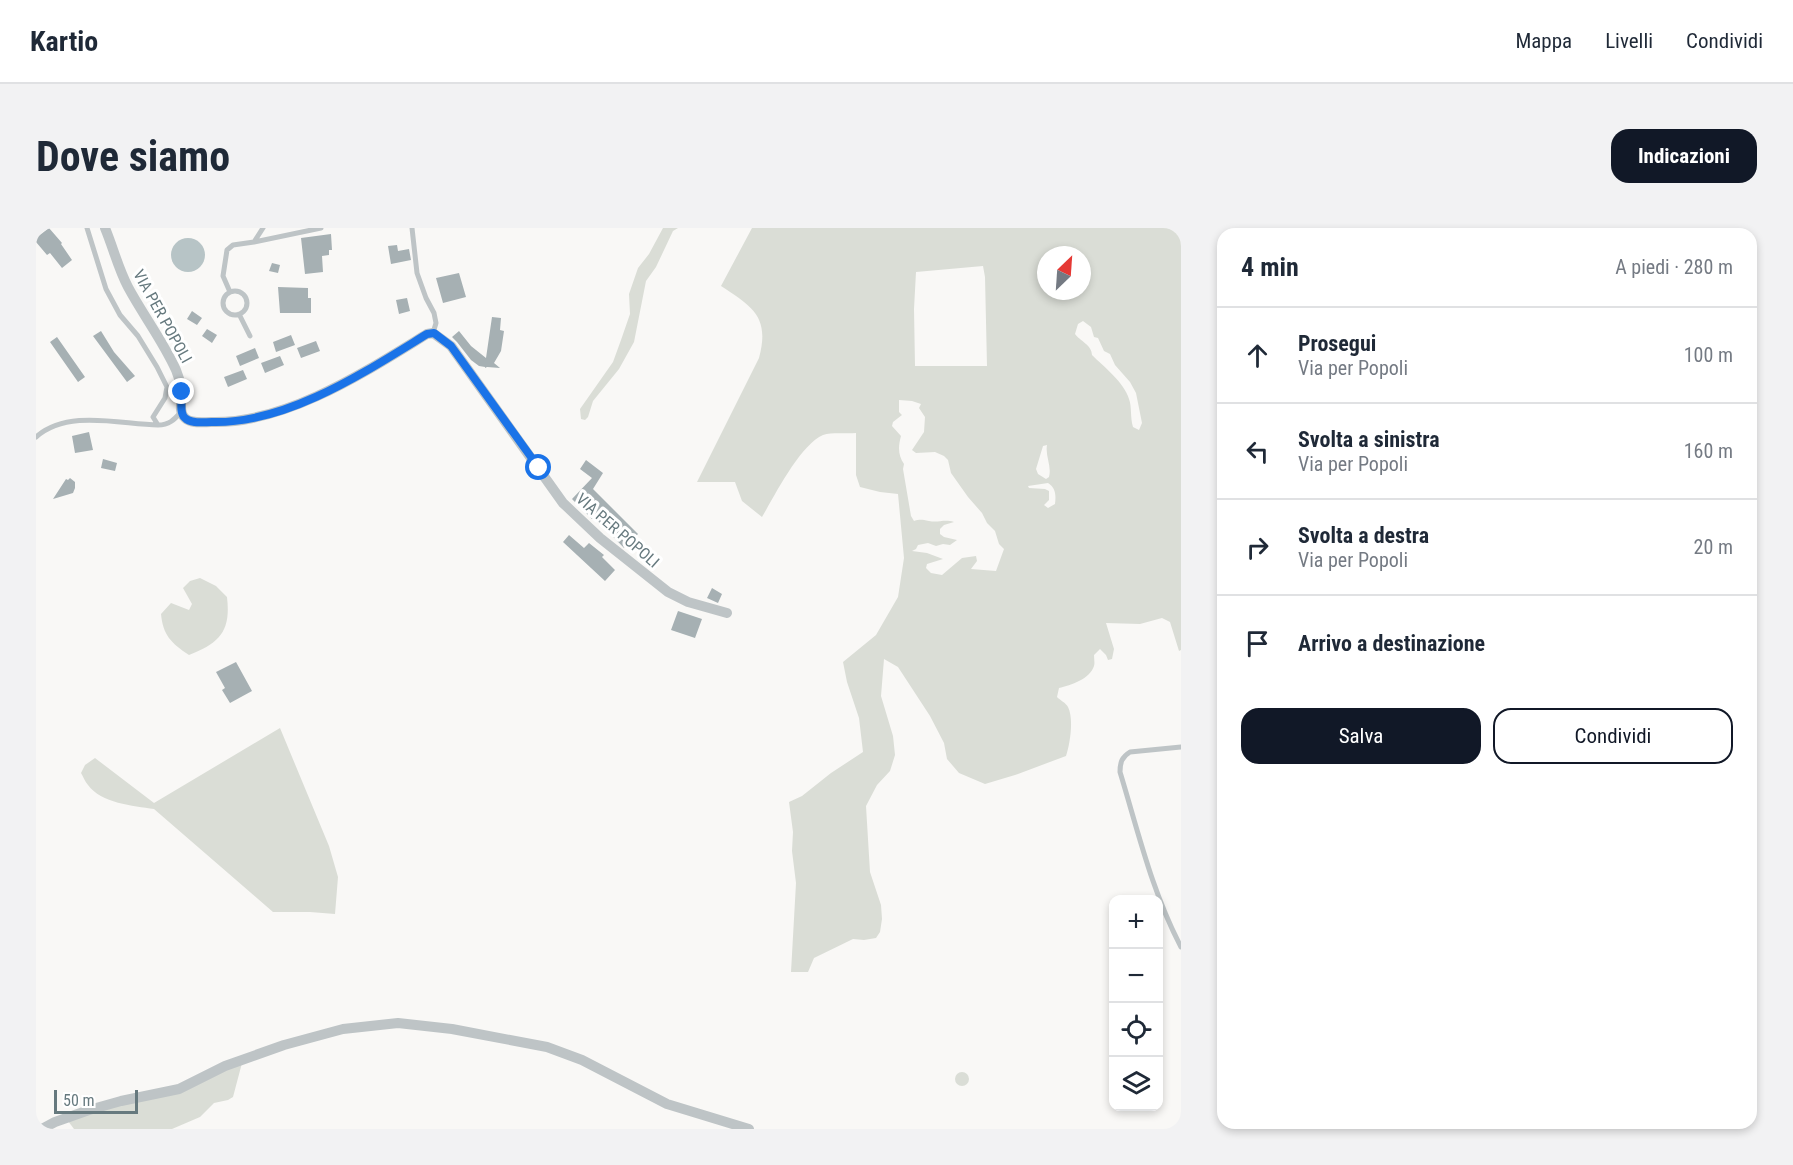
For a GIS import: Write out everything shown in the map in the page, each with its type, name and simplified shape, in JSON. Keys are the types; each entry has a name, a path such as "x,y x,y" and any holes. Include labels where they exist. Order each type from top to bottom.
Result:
{"street":[{"name":"VIA PER POPOLI","path":"105,228 128,286 169,356 179,379 181,412"},
{"name":"VIA PER POPOLI","path":"434,333 451,346 563,503 578,518 629,563 668,592 688,602 727,613"},
{"path":"181,412 192,422 231,422 258,417 312,398 356,378 427,334 434,333"},
{"path":"42,1129 89,1110 179,1089 225,1066 284,1045 333,1031 398,1023 452,1029 547,1047 582,1060 667,1104 749,1129"}],"lane":[{"path":"87,228 106,288 120,315 138,336 167,387 165,398 153,417 158,425"},
{"path":"254,242 262,228"},
{"path":"230,292 223,276 227,250 233,246 321,228"},
{"path":"412,228 417,273 434,313 436,323 434,333"},
{"path":"237,291 245,298 244,309 239,314 228,313 223,305 224,298 230,292 237,291"},
{"path":"239,314 250,336"},
{"path":"36,437 49,427 78,421 165,425 172,422 181,412"},
{"path":"1181,747 1130,752 1120,763 1120,772 1149,869 1173,933 1181,947"}],"shaded area":[{"path":"663,228 678,228 673,231 656,267 646,281 634,342 619,369 593,401 588,417 585,420 581,419 580,409 613,362 630,314 629,294 638,268 649,254"},
{"path":"752,228 1181,228 1181,650 1179,651 1170,622 1162,618 1140,624 1106,623 1114,649 1112,659 1108,660 1100,649 1094,655 1094,666 1089,674 1074,683 1059,688 1057,697 1067,706 1071,718 1066,756 985,784 959,773 947,759 944,743 930,716 898,667 884,659 881,696 893,736 895,755 890,771 877,785 866,806 870,872 881,905 880,932 876,938 853,939 814,958 808,972 791,972 796,883 789,802 802,796 863,752 859,718 843,662 876,635 898,597 904,558 898,494 860,487 856,475 856,433 827,434 814,440 797,460 762,517 742,501 735,482 697,482 759,358 762,344 760,323 756,314 742,300 721,286","holes":["983,266 987,366 915,366 916,272","1083,321 1091,327 1094,337 1098,338 1104,351 1110,354 1115,365 1130,382 1136,393 1142,423 1139,430 1133,427 1130,402 1123,387 1075,334 1078,324","899,400 921,404 919,408 925,417 924,432 912,450 916,453 935,452 948,460 951,473 995,531 999,544 1004,549 996,571 971,569 977,561 976,556 962,558 942,575 931,573 926,568 927,564 943,559 927,553 912,551 918,545 928,543 936,546 950,545 957,540 940,534 940,529 944,525 954,522 914,521 911,516 904,464 899,451 901,436 892,426 893,422 902,415 899,412","1047,445 1050,469 1049,477 1046,479 1038,474 1036,469 1043,446","1048,483 1054,490 1055,504 1048,508 1044,505 1049,500 1049,491 1028,486"]},
{"path":"188,238 200,243 205,255 200,267 188,272 176,267 171,255 176,243"},
{"path":"200,578 216,586 227,597 227,619 225,627 216,640 209,646 189,655 169,638 161,614 171,603 189,610 192,604 183,588 190,581"},
{"path":"280,728 329,846 338,877 335,914 273,912 154,809 109,800 94,791 81,773 85,765 95,758 154,803"},
{"path":"242,1063 233,1097 214,1103 200,1117 172,1129 74,1129 68,1121"},
{"path":"959,1072 965,1072 969,1079 965,1086 959,1086 955,1082 955,1076"}],"building":[{"path":"49,228 62,243 72,260 62,268 50,253 47,255 36,242 36,238"},
{"path":"331,234 332,250 329,250 329,255 322,256 323,272 305,274 301,238"},
{"path":"397,245 398,251 409,249 411,260 391,264 388,246"},
{"path":"272,263 280,265 278,273 269,271"},
{"path":"459,273 466,297 443,303 436,278"},
{"path":"278,287 308,288 311,313 280,313"},
{"path":"407,298 410,311 399,314 396,300"},
{"path":"192,311 202,318 197,325 187,319"},
{"path":"492,317 501,318 500,330 504,331 501,351 494,363 500,368 479,366 452,337 459,331 471,346 486,358"},
{"path":"207,329 217,335 212,343 202,336"},
{"path":"101,331 114,352 135,376 127,382 93,336"},
{"path":"291,335 295,345 276,352 273,342"},
{"path":"57,337 85,377 78,382 50,342"},
{"path":"316,341 320,351 301,358 297,348"},
{"path":"255,348 259,358 240,366 236,356"},
{"path":"280,356 284,365 265,373 261,363"},
{"path":"243,370 247,379 228,387 224,377"},
{"path":"89,432 93,450 75,453 72,436"},
{"path":"103,459 117,463 115,471 101,468"},
{"path":"586,460 603,473 593,489 638,534 624,548 594,517 592,519 572,499 592,478 580,469"},
{"path":"70,478 75,482 73,493 53,499 66,479"},
{"path":"569,535 584,548 589,543 604,555 602,557 615,570 605,581 563,542"},
{"path":"712,588 722,594 718,603 707,598"},
{"path":"678,611 702,619 695,638 671,630"},
{"path":"236,662 252,691 230,703 222,690 225,688 216,672"}],"route":[{"path":"182,392 181,412 192,422 249,420 290,406 356,378 427,334 434,333 451,346 465,364 539,468"}]}
